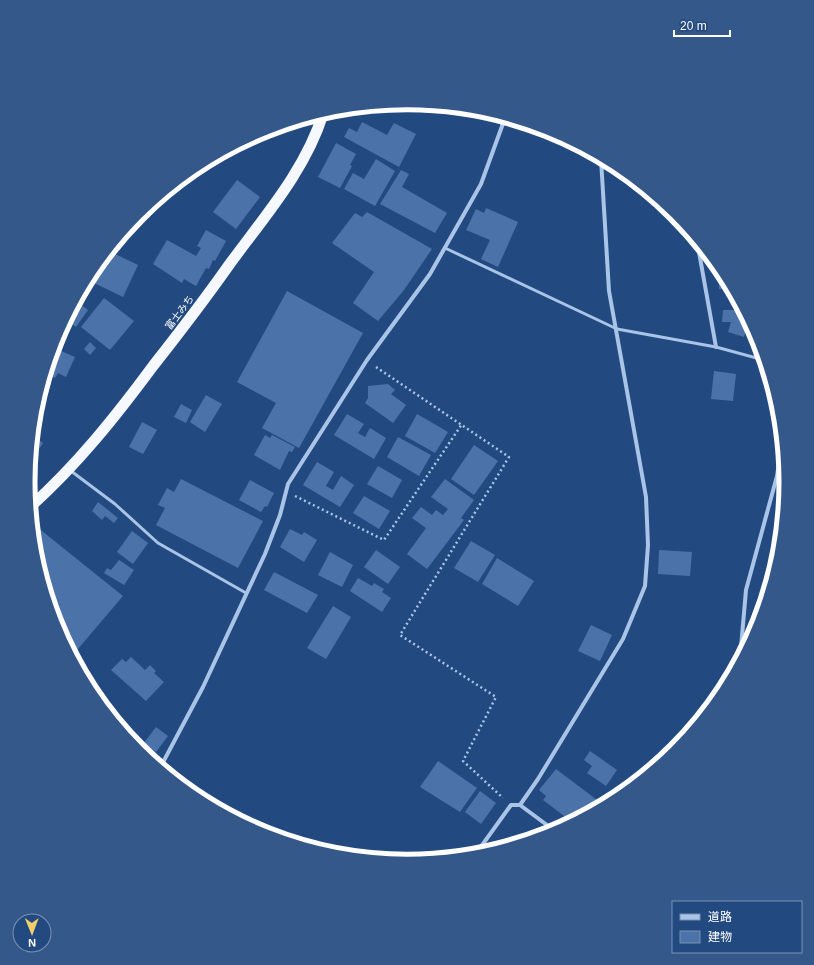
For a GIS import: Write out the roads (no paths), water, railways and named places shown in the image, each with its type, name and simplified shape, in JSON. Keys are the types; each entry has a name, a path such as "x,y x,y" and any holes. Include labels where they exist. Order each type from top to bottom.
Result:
{"highway":[{"name":"富士みち","path":"36,501 69,469 106,429 295,176 320,121"}],"street":[{"path":"163,763 203,687 265,554 280,515 288,484 367,360 430,274 481,184 503,123"},
{"path":"520,805 538,779 623,638 645,586 648,545 646,497 617,328 609,291 601,165"},
{"path":"699,252 716,347"},
{"path":"741,647 746,590 778,467"},
{"path":"482,847 511,805 520,805 549,826"}],"lane":[{"path":"445,248 617,328 716,347 757,358"},
{"path":"69,469 114,504 158,543 246,593"}]}
